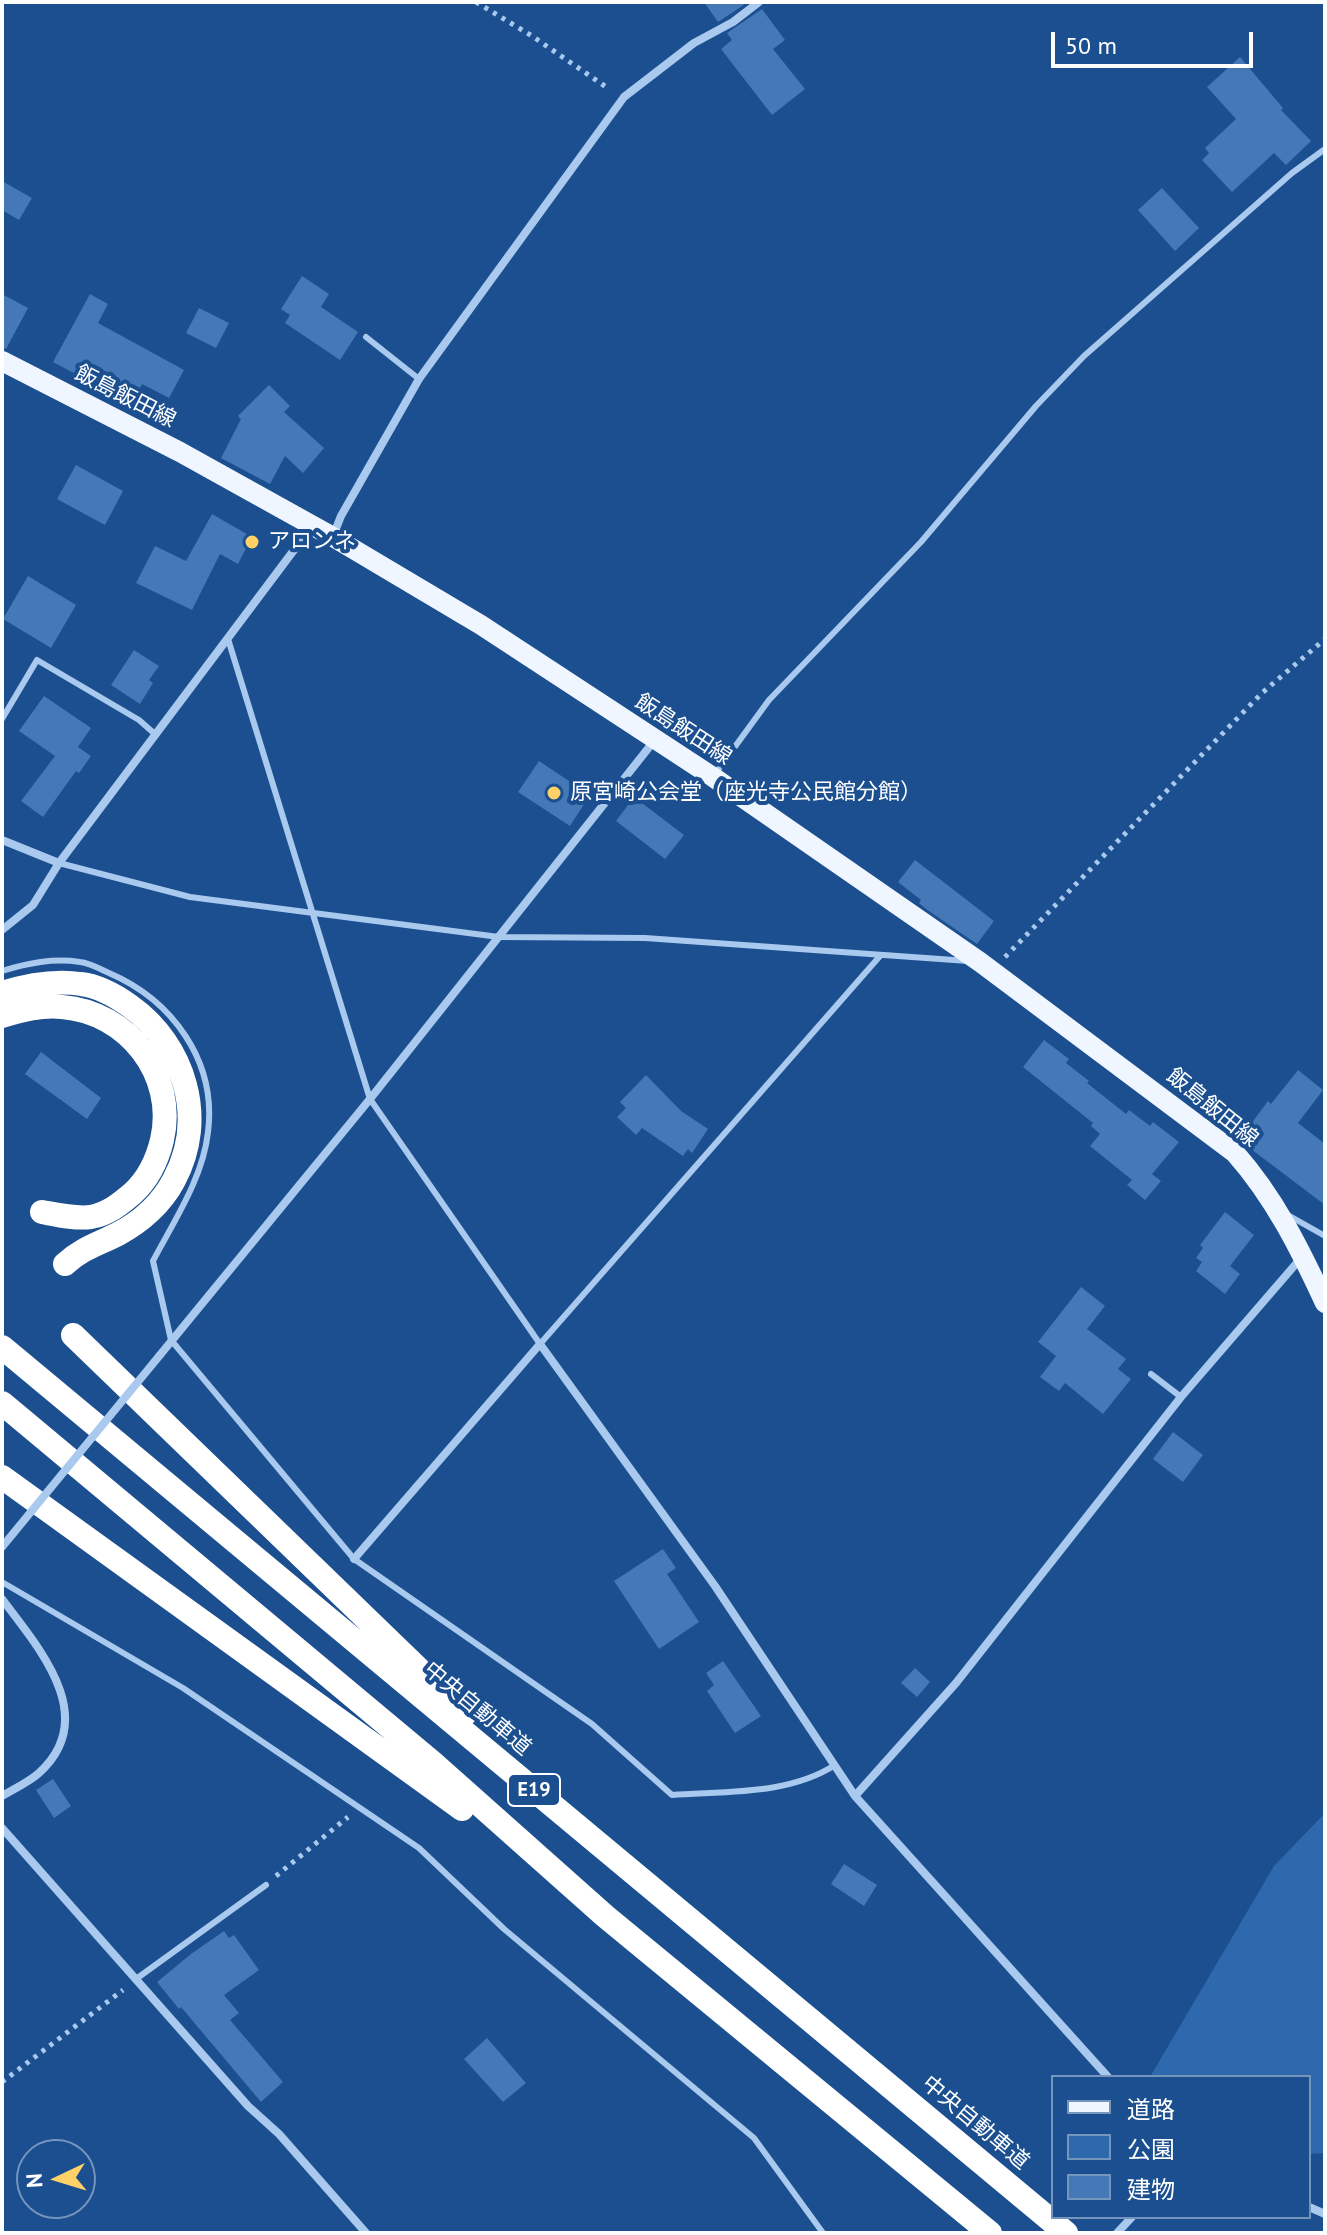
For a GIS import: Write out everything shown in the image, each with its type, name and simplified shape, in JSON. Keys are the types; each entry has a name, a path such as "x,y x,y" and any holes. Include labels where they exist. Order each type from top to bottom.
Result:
{"highway":[{"path":"2,993 60,983 82,984 101,990 122,1001 155,1027 175,1056 186,1086 188,1135 174,1181 156,1205 133,1225 78,1251 65,1264"},
{"path":"2,1016 40,1007 63,1007 101,1016 135,1040 156,1074 163,1094 166,1114 161,1144 149,1174 139,1188 108,1212 91,1217 42,1212"},
{"path":"73,1335 600,1845"},
{"name":"中央自動車道","path":"2,1347 1066,2233"},
{"name":"E19","path":"2,1403 433,1763 605,1916 990,2233"},
{"path":"2,1477 439,1791 605,1916"}],"main road":[{"name":"飯島飯田線","path":"2,361 180,452 333,537 481,625 713,777 986,966 1235,1153 1278,1209 1325,1303"}],"street":[{"path":"333,537 341,516 419,379 624,97 694,43 733,22 759,2"},
{"path":"2,930 33,905 59,863 312,526"},
{"path":"2,1547 370,1099 654,740"},
{"path":"2,840 59,863"},
{"path":"855,1796 956,1683 1181,1397 1303,1255"},
{"path":"354,1559 540,1344 715,1586 855,1796 1106,2075"},
{"path":"2,1599 52,1666 62,1691 64,1714 62,1737 53,1756 39,1773 2,1796"},
{"path":"2,1828 366,2233"},
{"path":"1117,2233 1129,2219"}],"lane":[{"path":"713,777 769,700 921,542 1036,406 1084,356 1292,173 1325,149"},
{"path":"366,337 419,379"},
{"path":"228,639 370,1099 540,1344 880,956"},
{"path":"2,719 37,660 139,720 156,735"},
{"path":"59,863 190,897 499,937 645,938 986,966"},
{"path":"2,971 34,961 82,962 93,966 126,981 151,998 172,1016 196,1054 204,1078 208,1132 197,1174 153,1261 171,1340 354,1559 592,1724 672,1795 766,1788 817,1777 835,1765"},
{"path":"1278,1209 1325,1236"},
{"path":"1151,1374 1181,1397"},
{"path":"2,1582 183,1688 419,1848 504,1929 754,2138 823,2233"},
{"path":"136,1979 266,1885"}],"path":[{"path":"476,2 624,97"},
{"path":"986,966 1262,693 1325,639"},
{"path":"266,1885 361,1807"},
{"path":"2,2082 136,1979"}],"green space":[{"path":"1325,1813 1325,2153 1311,2154 1311,2075 1151,2075 1274,1866"}],"building":[{"path":"704,2 748,2 718,22"},
{"path":"762,9 785,40 773,49 805,89 772,115 721,49 732,40 727,33"},
{"path":"1240,57 1283,108 1281,110 1311,141 1286,165 1274,153 1232,192 1202,160 1209,153 1205,148 1236,119 1207,87"},
{"path":"2,181 32,198 19,220 2,210"},
{"path":"1162,188 1199,228 1175,251 1138,210"},
{"path":"302,276 329,294 321,307 358,332 340,360 285,323 290,315 281,309"},
{"path":"2,294 28,308 6,349 2,348"},
{"path":"90,294 108,304 98,323 184,370 169,398 142,384 132,404 53,362"},
{"path":"199,308 229,323 216,348 186,333"},
{"path":"269,385 290,406 284,412 324,448 303,473 285,456 270,484 221,458 241,419 238,416"},
{"path":"76,465 123,491 105,525 57,499"},
{"path":"212,514 252,537 238,564 220,554 192,610 136,583 155,546 186,561"},
{"path":"28,576 76,605 51,648 3,619"},
{"path":"134,650 159,666 149,680 153,683 140,704 111,685"},
{"path":"44,696 91,728 78,747 91,756 79,773 76,771 43,817 21,801 55,756 19,731"},
{"name":"原宮崎公会堂（座光寺公民館分館）","path":"539,761 590,795 570,826 518,792"},
{"path":"634,797 684,835 665,859 616,821"},
{"path":"915,860 994,921 977,944 926,909 919,903 921,900 898,882"},
{"path":"1044,1040 1069,1059 1066,1063 1089,1081 1087,1083 1126,1114 1129,1110 1150,1126 1153,1122 1179,1142 1152,1174 1161,1181 1145,1200 1127,1185 1132,1180 1090,1146 1100,1134 1091,1126 1093,1123 1023,1067"},
{"path":"41,1052 101,1098 87,1119 25,1074"},
{"path":"1298,1070 1323,1090 1298,1123 1325,1144 1325,1205 1239,1140 1268,1101 1271,1104"},
{"path":"646,1075 681,1111 708,1129 692,1153 688,1149 683,1156 642,1128 636,1135 617,1117 626,1108 620,1102"},
{"path":"1225,1212 1254,1235 1230,1266 1240,1274 1225,1294 1196,1271 1202,1262 1196,1258 1203,1248 1200,1245"},
{"path":"1081,1287 1105,1306 1087,1329 1126,1359 1118,1369 1131,1379 1103,1414 1065,1383 1059,1391 1040,1377 1056,1356 1038,1342"},
{"path":"1173,1432 1203,1455 1183,1482 1153,1459"},
{"path":"663,1549 676,1568 667,1574 699,1622 659,1649 614,1581"},
{"path":"723,1661 761,1716 735,1733 707,1691 714,1685 706,1673"},
{"path":"915,1668 930,1682 917,1697 901,1683"},
{"path":"53,1779 71,1806 54,1818 36,1790"},
{"path":"844,1864 877,1885 864,1906 831,1884"},
{"path":"224,1931 229,1938 234,1935 259,1970 224,1995 239,2013 230,2020 283,2082 261,2102 157,1982"},
{"path":"487,2038 526,2083 503,2102 464,2059"}],"place":[{"name":"アロンネ","path":"252,542"},
{"name":"原宮崎公会堂（座光寺公民館分館）","path":"554,793"}]}
